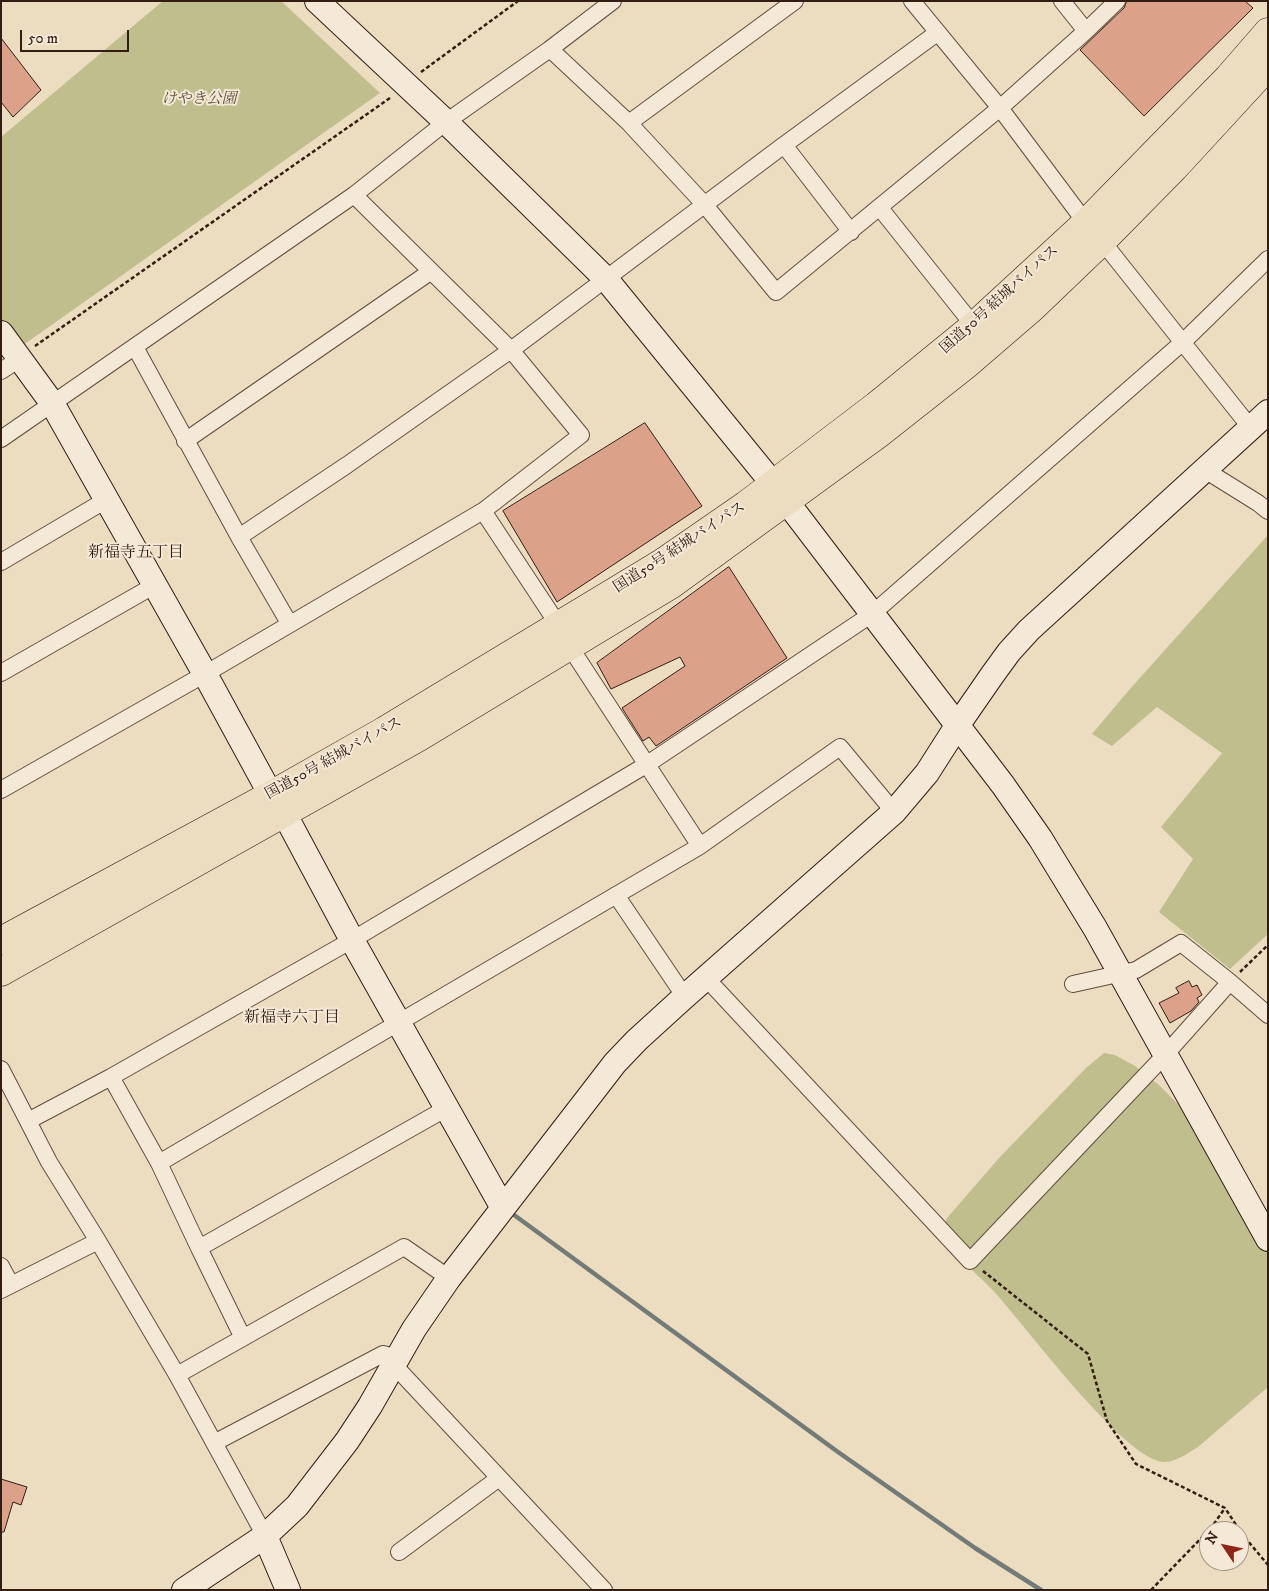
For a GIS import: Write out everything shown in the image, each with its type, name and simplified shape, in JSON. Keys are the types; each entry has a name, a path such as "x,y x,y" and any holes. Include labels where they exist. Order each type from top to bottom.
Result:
{"highway":[{"name":"国道50号 結城バイパス","path":"1,972 277,804 384,731 565,636 662,562 877,435 967,364 1032,308 1094,232 1268,32"},
{"name":"国道50号 結城バイパス","path":"780,494 876,406 1174,168 1268,66"},
{"name":"国道50号 結城バイパス","path":"1,941 277,804"}],"street":[{"path":"317,1 446,122 606,279 780,494 1003,785 1040,838 1091,920 1268,1239"},
{"path":"1,439 354,195 446,122 550,49 613,1"},
{"path":"629,123 795,1"},
{"path":"912,1 1000,108 1094,232 1250,428"},
{"path":"1062,1 1086,30"},
{"path":"550,49 629,123 704,204 776,292 1000,108 1117,1"},
{"path":"239,537 348,465 511,350 704,204 937,33"},
{"path":"784,145 851,232"},
{"path":"1,790 205,674 482,511 581,435 511,350 354,195"},
{"path":"880,208 974,326"},
{"path":"28,1121 111,1077 352,940 646,765 872,614 1183,342 1268,259"},
{"path":"185,441 430,272"},
{"path":"1,333 28,352 52,403 504,1208"},
{"path":"135,347 185,441 289,623"},
{"path":"1,371 28,352"},
{"path":"184,1590 265,1536 297,1506 323,1473 370,1406 414,1329 449,1278 615,1063 685,996 894,812 928,773 957,726 1009,652 1029,630 1268,412"},
{"path":"1205,470 1268,511"},
{"path":"1,562 106,500"},
{"path":"482,511 700,846"},
{"path":"1,673 155,585"},
{"path":"159,1162 700,846 840,747 894,812"},
{"path":"616,895 685,996"},
{"path":"1073,984 1136,970 1181,944 1230,982 1268,1015"},
{"path":"706,978 970,1260 1165,1055 1230,982"},
{"path":"1,1069 49,1162 177,1375 265,1536 288,1590"},
{"path":"111,1077 159,1162 242,1338"},
{"path":"199,1248 447,1108"},
{"path":"1,1266 6,1287 98,1241"},
{"path":"177,1375 404,1247 449,1278"},
{"path":"214,1443 383,1354 395,1361 499,1478 604,1590"},
{"path":"399,1552 499,1478"}],"path":[{"path":"421,72 518,1"},
{"path":"28,352 390,98"},
{"path":"1230,982 1268,945"},
{"path":"970,1260 1088,1354 1107,1421 1136,1464 1225,1508 1242,1534 1268,1565"},
{"path":"1151,1590 1211,1528 1225,1508"}],"green space":[{"name":"けやき公園","path":"163,1 281,1 380,93 19,348 1,326 1,137"},
{"path":"1268,535 1268,934 1230,969 1159,912 1193,859 1161,827 1222,753 1157,707 1112,746 1092,734"},
{"path":"1104,1053 1115,1055 1135,1066 1159,1085 1210,1136 1268,1211 1268,1387 1198,1447 1168,1462 1163,1462 1146,1455 1124,1439 1101,1416 997,1295 957,1254 945,1226 947,1218 999,1158 1086,1068"}],"building":[{"path":"1127,1 1245,1 1253,8 1144,116 1080,50 1124,8"},
{"path":"1,38 41,90 13,117 1,102"},
{"path":"645,423 702,506 557,602 503,511"},
{"path":"729,567 787,658 656,746 649,737 643,741 622,708 685,666 680,657 611,689 597,663"},
{"path":"1189,981 1192,987 1197,985 1202,995 1197,998 1199,1002 1191,1011 1170,1023 1159,1003 1179,993 1176,988"},
{"path":"1,1479 27,1487 21,1505 13,1502 4,1532 1,1532"}],"waterway":[{"path":"510,1212 838,1452 975,1548 1041,1590"}],"district":[{"name":"新福寺五丁目","path":"136,554"},
{"name":"新福寺六丁目","path":"292,1019"}]}
